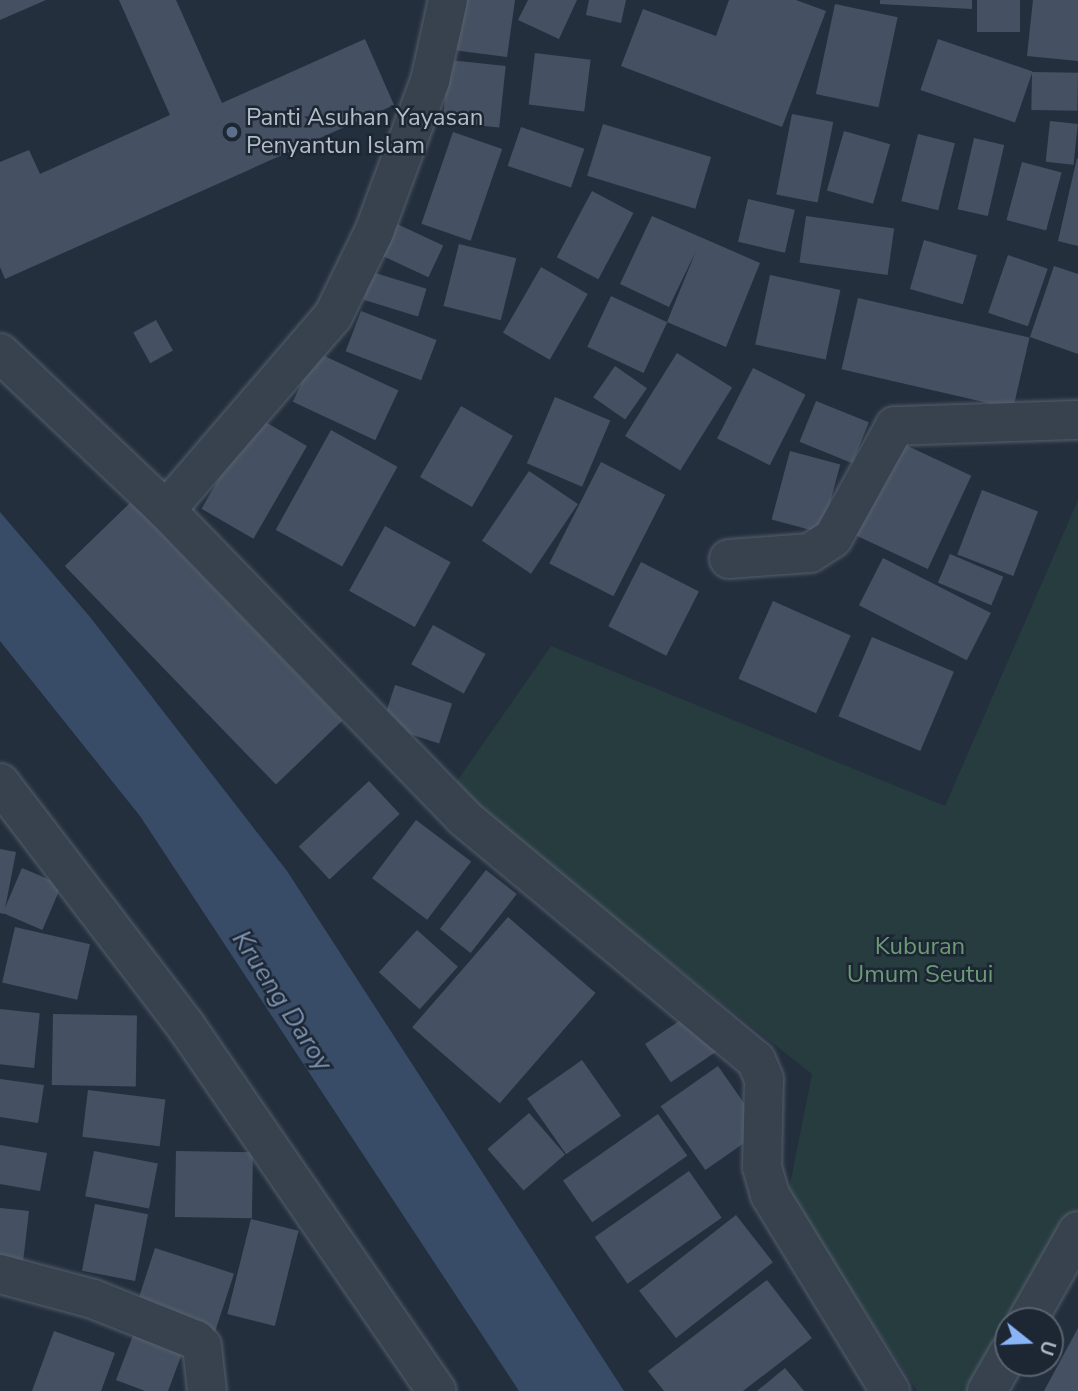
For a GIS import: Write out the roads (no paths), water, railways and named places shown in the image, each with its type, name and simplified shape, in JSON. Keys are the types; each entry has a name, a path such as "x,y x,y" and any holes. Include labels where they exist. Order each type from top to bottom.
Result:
{"street":[{"path":"166,510 333,316 374,232 430,81 448,0"},
{"path":"0,353 166,510 463,817 756,1060 764,1079 762,1167 770,1195 890,1391"},
{"path":"729,559 810,553 833,538 895,425 1078,420"},
{"path":"0,783 185,1025 437,1391"},
{"path":"1035,1307 1078,1231"},
{"path":"0,1274 93,1299 197,1340 202,1346 207,1391"}],"water":[{"name":"Krueng Daroy","path":"0,512 90,617 287,871 624,1391 519,1391 140,816 0,641"}],"place":[{"name":"Panti Asuhan Yayasan Penyantun Islam","path":"232,132"}],"park label":[{"name":"Kuburan Umum Seutui","path":"920,961"}]}
